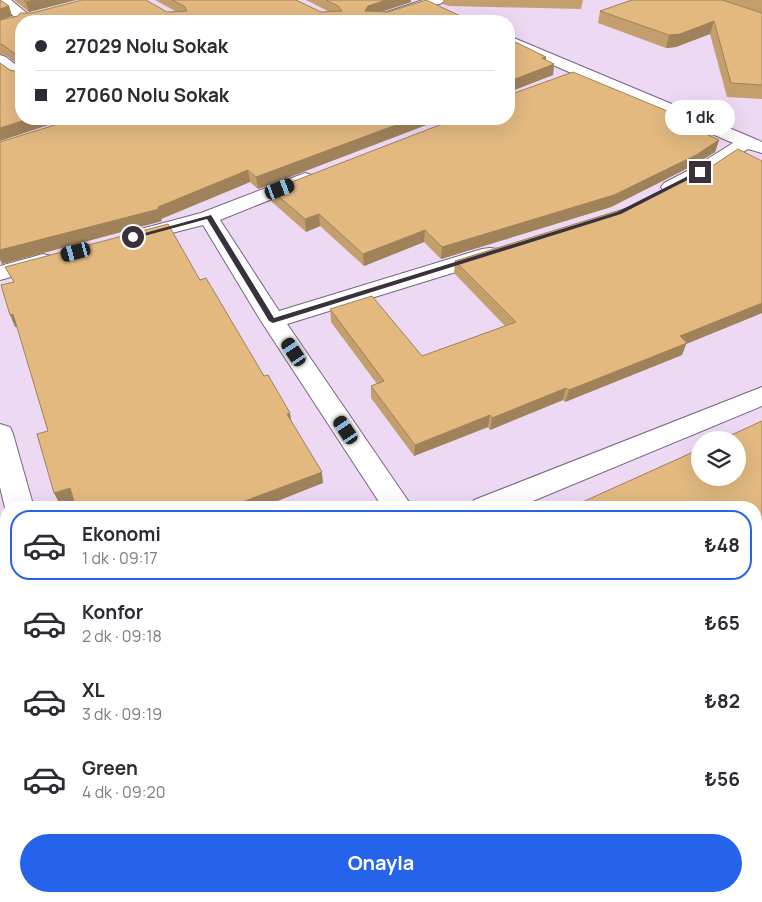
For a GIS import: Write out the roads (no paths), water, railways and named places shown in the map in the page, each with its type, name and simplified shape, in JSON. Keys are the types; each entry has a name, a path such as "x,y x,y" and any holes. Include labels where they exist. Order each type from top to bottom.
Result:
{"street":[{"path":"2,0 22,15"},
{"path":"394,15 431,4"},
{"path":"9,24 15,22"},
{"path":"515,44 755,146"},
{"path":"562,79 580,72"},
{"path":"652,197 755,146"},
{"path":"114,242 208,217 326,171"},
{"path":"208,217 273,321 394,501"},
{"path":"273,321 506,249"},
{"path":"0,272 57,257"},
{"path":"501,501 762,396"},
{"path":"0,434 18,501"}]}
